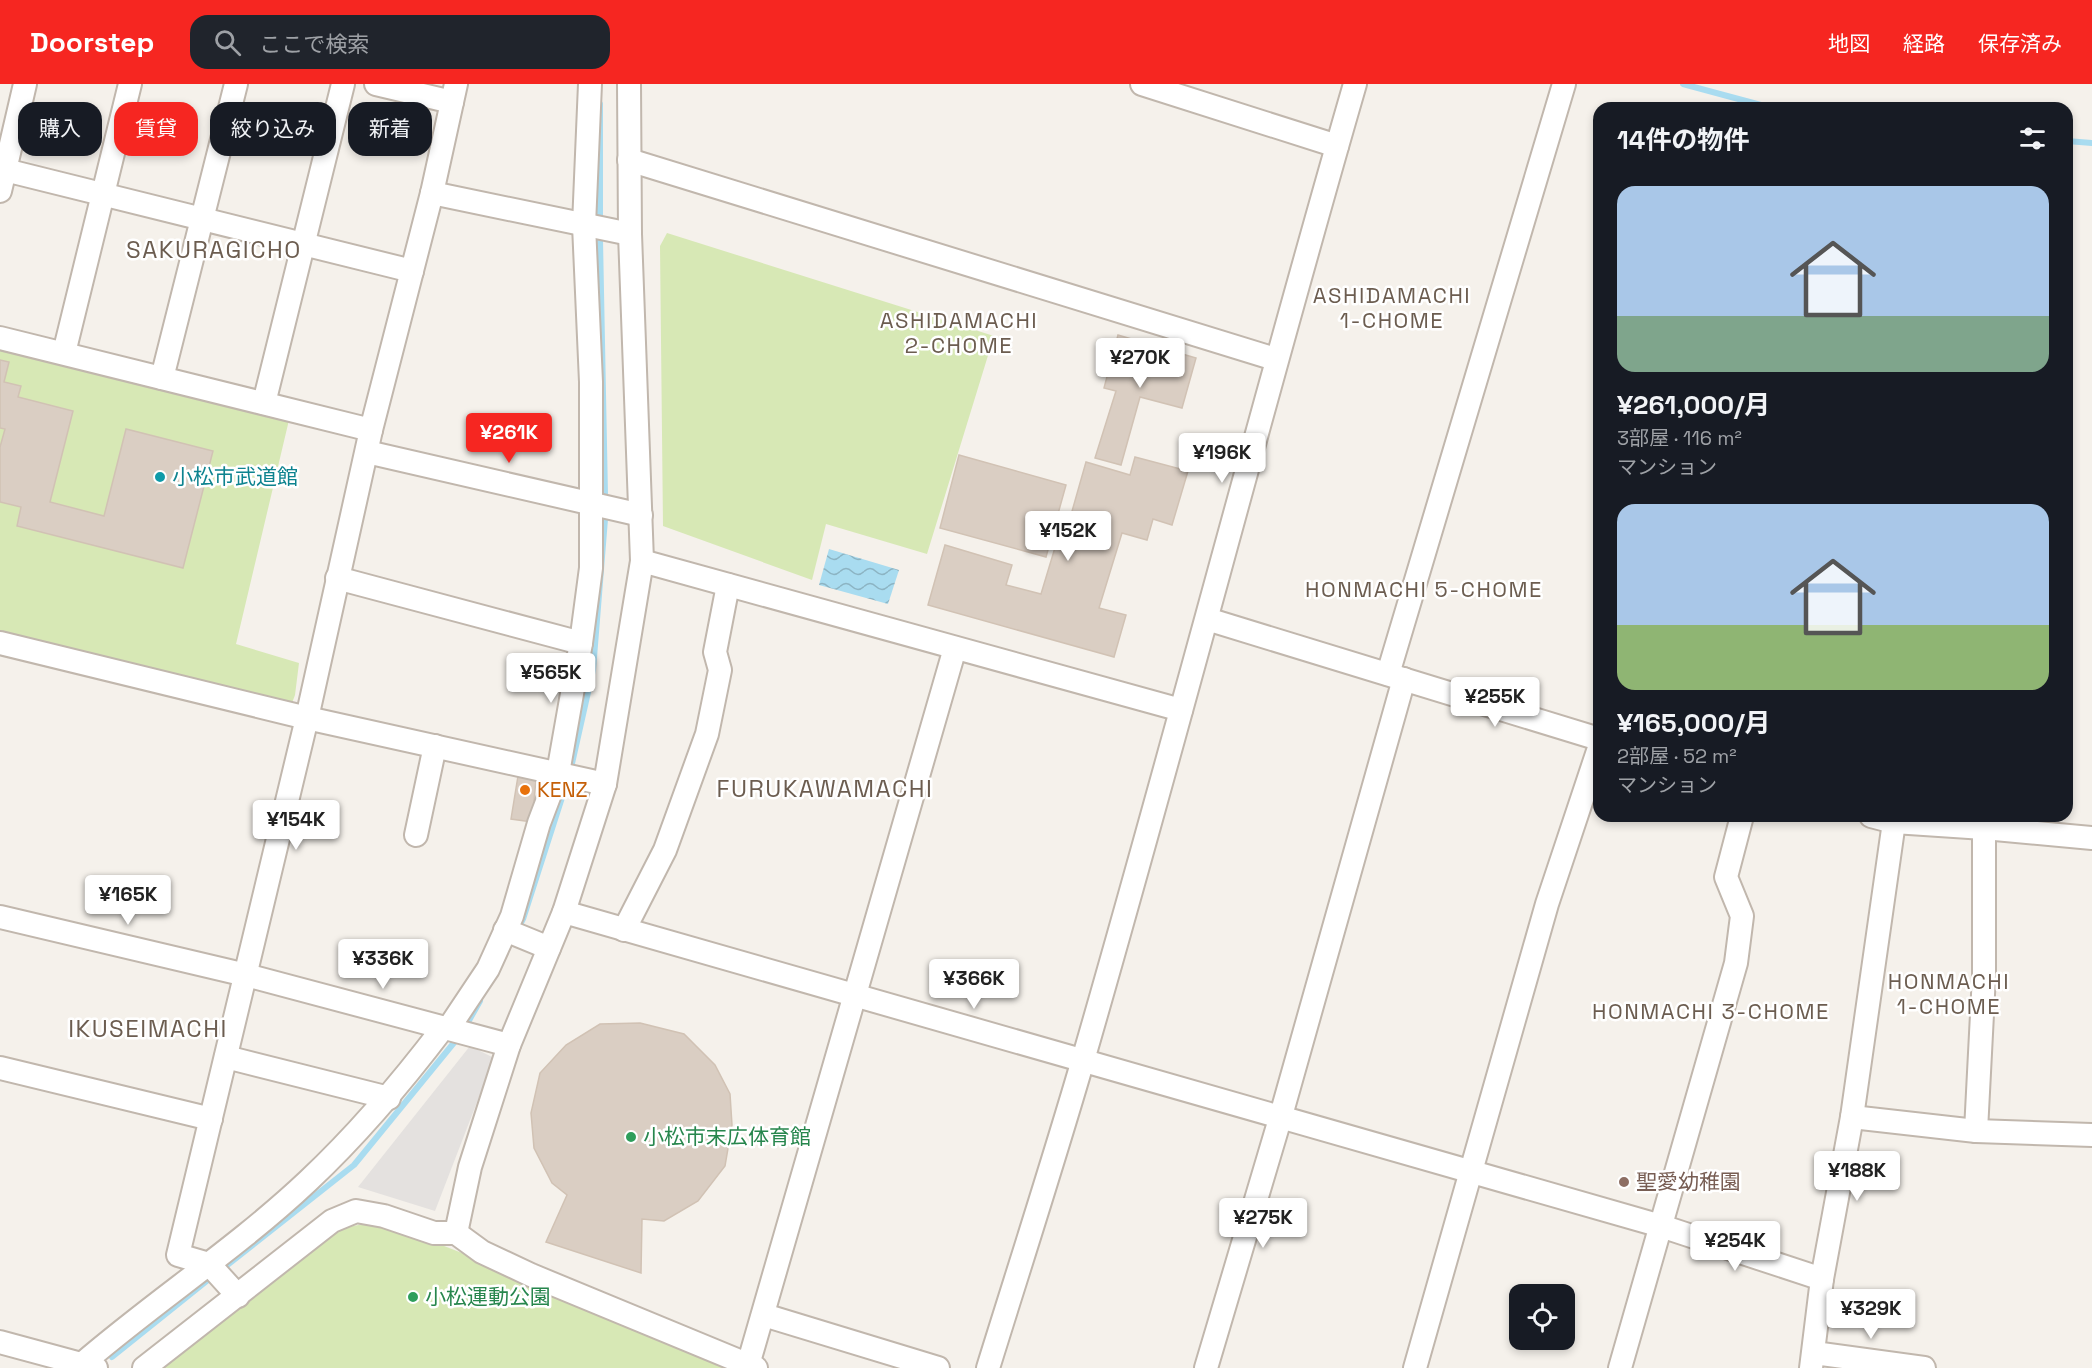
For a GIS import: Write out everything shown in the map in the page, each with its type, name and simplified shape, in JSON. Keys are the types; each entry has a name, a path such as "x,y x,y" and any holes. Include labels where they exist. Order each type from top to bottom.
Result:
{"street":[{"path":"25,84 3,181 102,194 412,271"},
{"path":"64,353 130,84"},
{"path":"162,378 204,219 236,84"},
{"path":"264,403 343,84"},
{"path":"232,1289 210,1265 178,1255 307,718 371,430 432,193 454,93 376,84"},
{"path":"0,1342 89,1366 117,1334 210,1265 308,1182 389,1098 446,1028 513,933 558,773 581,643 591,568 591,382 584,225 590,84"},
{"path":"456,1233 470,1167 509,1045 564,912 606,784 642,561 630,234 629,84"},
{"path":"1142,84 1337,146"},
{"path":"988,1368 1082,1062 1207,619 1275,359 1355,84"},
{"path":"1206,1368 1280,1119 1396,676 1564,84"},
{"path":"629,160 1275,359"},
{"path":"432,193 630,234"},
{"path":"0,338 371,430"},
{"path":"367,452 641,515"},
{"path":"642,561 1181,710"},
{"path":"337,578 581,643"},
{"path":"624,930 665,850 706,734 720,670 716,652 728,585"},
{"path":"1207,619 1593,737"},
{"path":"0,643 307,718 606,784"},
{"path":"144,1368 232,1289 332,1221 356,1211 384,1216 434,1233 456,1233 482,1252 531,1275 752,1366 764,1315 955,648"},
{"path":"416,835 435,746"},
{"path":"1414,1368 1472,1173 1547,904 1593,766"},
{"path":"1620,1368 1736,963 1742,916 1726,877 1740,822"},
{"path":"1924,1368 1813,1361 1822,1279 1852,1118 1894,822 2092,838"},
{"path":"1976,1131 1984,975 1984,828"},
{"path":"564,912 1280,1119 1661,1226 1822,1279"},
{"path":"0,917 246,975 509,1045"},
{"path":"513,933 549,948"},
{"path":"226,1057 389,1098"},
{"path":"0,1068 211,1119"},
{"path":"1852,1118 1976,1131 2092,1135"},
{"path":"764,1315 938,1368"}],"green space":[{"path":"667,233 994,336 927,554 826,524 812,580 663,526 660,246"},
{"path":"0,349 289,420 236,644 299,663 292,703 0,635"},
{"name":"小松運動公園","path":"380,1221 756,1368 161,1368 337,1229"}],"shaded area":[{"path":"470,1046 494,1058 435,1211 358,1187"}],"water":[{"path":"829,549 899,570 888,604 819,585"}],"building":[{"path":"1118,335 1196,358 1182,408 1140,397 1121,465 1095,458 1116,391 1104,388"},
{"name":"小松市武道館","path":"0,360 9,362 4,382 21,386 18,397 73,411 50,502 104,516 126,429 213,451 183,568 17,526 21,507 0,502 0,447 5,429 0,428"},
{"path":"959,455 1066,485 1046,557 940,528"},
{"path":"1135,457 1188,471 1172,525 1153,519 1147,540 1122,533 1099,608 1126,615 1114,657 928,605 945,545 1012,565 1006,585 1041,594 1057,541 1063,543 1086,462 1130,475"},
{"name":"KENZ","path":"518,776 536,779 534,801 543,803 539,823 511,819"},
{"name":"小松市末広体育館","path":"640,1023 684,1034 715,1065 730,1094 732,1125 725,1166 698,1201 664,1221 642,1219 641,1273 546,1242 567,1195 552,1183 534,1148 531,1113 540,1073 566,1045 600,1024"}],"waterway":[{"path":"1683,84 1750,102"},
{"path":"600,104 600,217"},
{"path":"2073,141 2092,143"},
{"path":"600,240 605,495"},
{"path":"571,768 593,670 605,519"},
{"path":"517,931 523,919 566,785"},
{"path":"467,1024 480,1001"},
{"path":"221,1270 354,1165 457,1039"},
{"path":"112,1357 213,1276"}],"place":[{"name":"小松市武道館","path":"160,477"},
{"name":"KENZ","path":"525,790"},
{"name":"小松市末広体育館","path":"631,1137"},
{"name":"聖愛幼稚園","path":"1624,1182"},
{"name":"小松運動公園","path":"413,1297"}],"district":[{"name":"SAKURAGICHO","path":"214,250"},
{"name":"ASHIDAMACHI 1-CHOME","path":"1392,308"},
{"name":"ASHIDAMACHI 2-CHOME","path":"959,332"},
{"name":"HONMACHI 5-CHOME","path":"1424,589"},
{"name":"FURUKAWAMACHI","path":"825,789"},
{"name":"HONMACHI 1-CHOME","path":"1949,994"},
{"name":"HONMACHI 3-CHOME","path":"1711,1011"},
{"name":"IKUSEIMACHI","path":"148,1029"}]}
